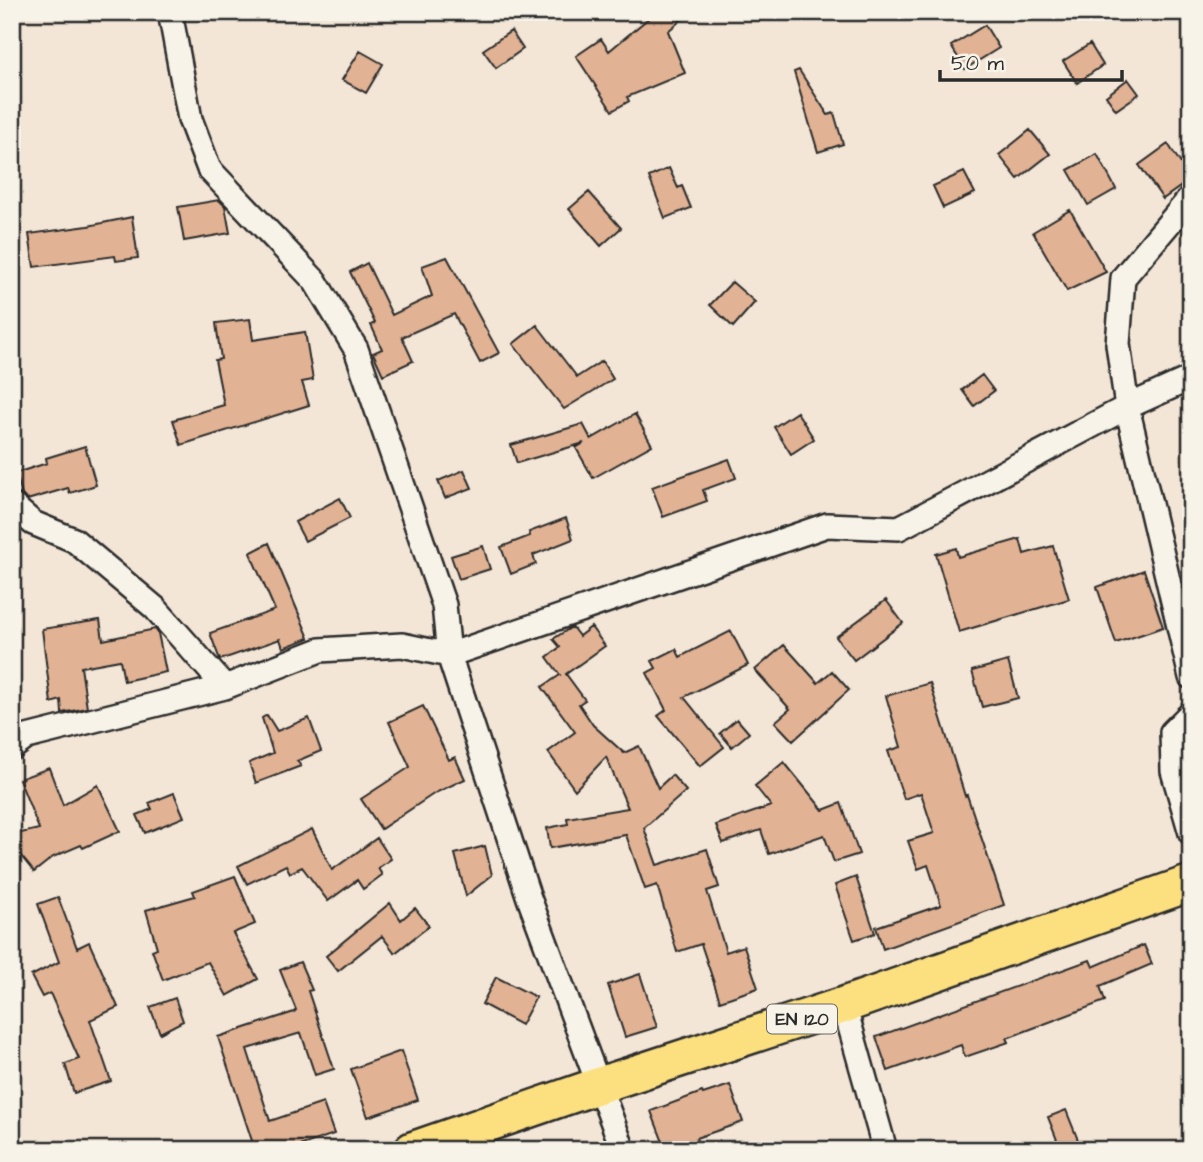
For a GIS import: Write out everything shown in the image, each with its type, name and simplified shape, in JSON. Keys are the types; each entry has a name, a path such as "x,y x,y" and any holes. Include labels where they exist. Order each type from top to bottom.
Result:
{"main road":[{"name":"EN 120","path":"412,1150 844,1005 1191,883"}],"street":[{"path":"170,12 190,119 209,169 315,281 356,349 444,605 449,655 529,898 623,1150"},
{"path":"1191,197 1123,278 1118,344 1127,407 1191,677"},
{"path":"12,748 27,737 225,687 320,650 402,645 449,655 827,525 900,527 1127,407 1191,378"},
{"path":"12,505 33,523 74,540 155,608 225,687"},
{"path":"1191,713 1172,732 1173,771 1191,833"},
{"path":"844,1005 885,1150"}],"building":[{"path":"656,12 691,12 668,31 685,73 627,97 629,101 612,111 576,56 601,39 609,51"},
{"path":"985,25 999,48 965,69 951,46"},
{"path":"511,31 523,49 496,68 483,50"},
{"path":"1090,44 1103,65 1077,83 1063,61"},
{"path":"360,51 383,64 366,93 342,80"},
{"path":"799,70 828,115 834,113 843,144 818,152 794,72"},
{"path":"1128,79 1139,94 1116,110 1106,96"},
{"path":"1030,130 1050,154 1018,179 999,155"},
{"path":"1168,144 1191,179 1163,199 1139,165"},
{"path":"1097,154 1116,189 1088,205 1068,170"},
{"path":"669,168 678,188 682,186 691,208 665,218 649,177"},
{"path":"964,172 975,193 943,208 933,186"},
{"path":"589,192 621,228 601,246 569,209"},
{"path":"219,200 225,206 230,233 184,241 178,207"},
{"path":"1070,210 1106,272 1067,291 1033,232"},
{"path":"132,217 138,258 116,261 115,256 34,267 29,234"},
{"path":"447,257 499,353 480,363 454,314 402,337 413,361 383,375 373,353 382,349 371,325 375,323 350,272 367,263 392,315 432,296 422,266"},
{"path":"732,282 755,302 733,327 710,305"},
{"path":"250,319 253,340 305,332 313,380 302,382 309,405 181,445 173,420 224,405 215,360 221,359 216,323"},
{"path":"537,325 577,377 602,361 613,379 564,409 513,344"},
{"path":"982,375 994,391 974,406 962,390"},
{"path":"797,412 814,439 791,454 774,427"},
{"path":"635,414 652,445 593,478 576,448 584,443 517,463 511,445 583,424 591,439"},
{"path":"85,446 96,485 70,493 68,488 27,500 22,495 16,473 47,463 46,458"},
{"path":"729,459 736,478 703,490 707,501 663,517 652,487"},
{"path":"464,470 472,488 445,498 438,481"},
{"path":"340,498 350,518 305,541 295,522"},
{"path":"566,518 573,539 533,555 536,564 511,574 501,547 530,536 529,532"},
{"path":"1020,539 1024,554 1053,546 1069,599 959,632 936,554 956,548 958,557"},
{"path":"269,543 309,638 283,648 280,639 220,660 210,633 275,610 250,553"},
{"path":"483,546 490,569 459,579 451,556"},
{"path":"1144,570 1163,627 1116,643 1097,587"},
{"path":"886,600 903,623 854,660 836,637"},
{"path":"100,620 103,640 155,629 166,672 124,681 120,660 81,667 87,708 62,713 61,700 51,703 42,629"},
{"path":"572,627 579,636 591,627 605,646 566,674 585,700 579,704 593,725 624,753 639,746 658,788 672,775 686,791 644,828 657,865 707,849 719,887 707,891 726,952 744,946 758,988 720,1001 701,944 677,952 657,885 645,889 626,835 550,848 547,828 568,824 567,818 628,808 606,757 575,790 548,752 575,732 542,687 560,675 547,657 560,647 553,639"},
{"path":"731,631 748,665 684,697 724,747 700,766 658,716 666,710 647,673 656,668 652,661 676,649 680,657"},
{"path":"784,645 818,683 832,671 849,690 793,741 775,722 790,709 755,670"},
{"path":"1008,661 1018,698 982,707 972,671"},
{"path":"930,683 965,796 967,795 1004,905 883,949 876,927 941,905 928,865 918,869 908,841 934,833 921,793 904,799 888,751 901,747 886,696"},
{"path":"423,706 449,760 455,757 465,779 435,793 381,829 361,799 410,767 389,722"},
{"path":"267,715 277,731 309,718 321,751 297,761 301,766 256,783 249,763 273,753 262,718"},
{"path":"737,719 749,733 732,747 720,733"},
{"path":"784,762 823,810 841,803 859,854 834,862 824,835 769,854 761,830 723,843 716,825 771,806 755,786"},
{"path":"49,768 63,805 98,785 120,831 83,848 81,845 53,857 34,872 12,845 12,835 39,829 19,779"},
{"path":"174,793 184,817 145,833 137,815 152,809 149,803"},
{"path":"312,829 332,870 377,838 391,859 378,868 382,875 363,889 357,880 328,901 302,867 290,873 286,865 247,884 238,866"},
{"path":"485,846 492,875 466,896 455,854"},
{"path":"235,876 255,924 233,933 258,979 227,996 208,962 163,980 152,950 157,948 146,910 195,896 193,891"},
{"path":"856,877 875,933 854,940 835,885"},
{"path":"58,897 77,948 89,942 118,1007 90,1020 111,1081 74,1093 65,1064 79,1059 50,993 42,997 31,976 59,962 38,904"},
{"path":"390,903 401,920 415,908 429,926 395,953 382,936 338,971 326,956"},
{"path":"1144,945 1152,964 1100,986 1105,1001 1007,1038 1009,1042 965,1057 961,1045 888,1071 876,1037 1090,960 1093,967"},
{"path":"300,962 312,990 308,991 334,1069 315,1075 301,1033 247,1049 270,1121 323,1103 334,1134 288,1150 255,1150 218,1037 294,1012 296,1010 280,970"},
{"path":"640,974 657,1027 625,1037 608,985"},
{"path":"496,977 536,997 521,1025 482,1004"},
{"path":"175,998 183,1021 160,1033 150,1007"},
{"path":"401,1051 418,1100 368,1117 351,1069"},
{"path":"730,1085 743,1122 696,1138 700,1150 666,1150 651,1111 702,1092 703,1094"},
{"path":"1066,1110 1082,1150 1061,1150 1048,1117"}]}
